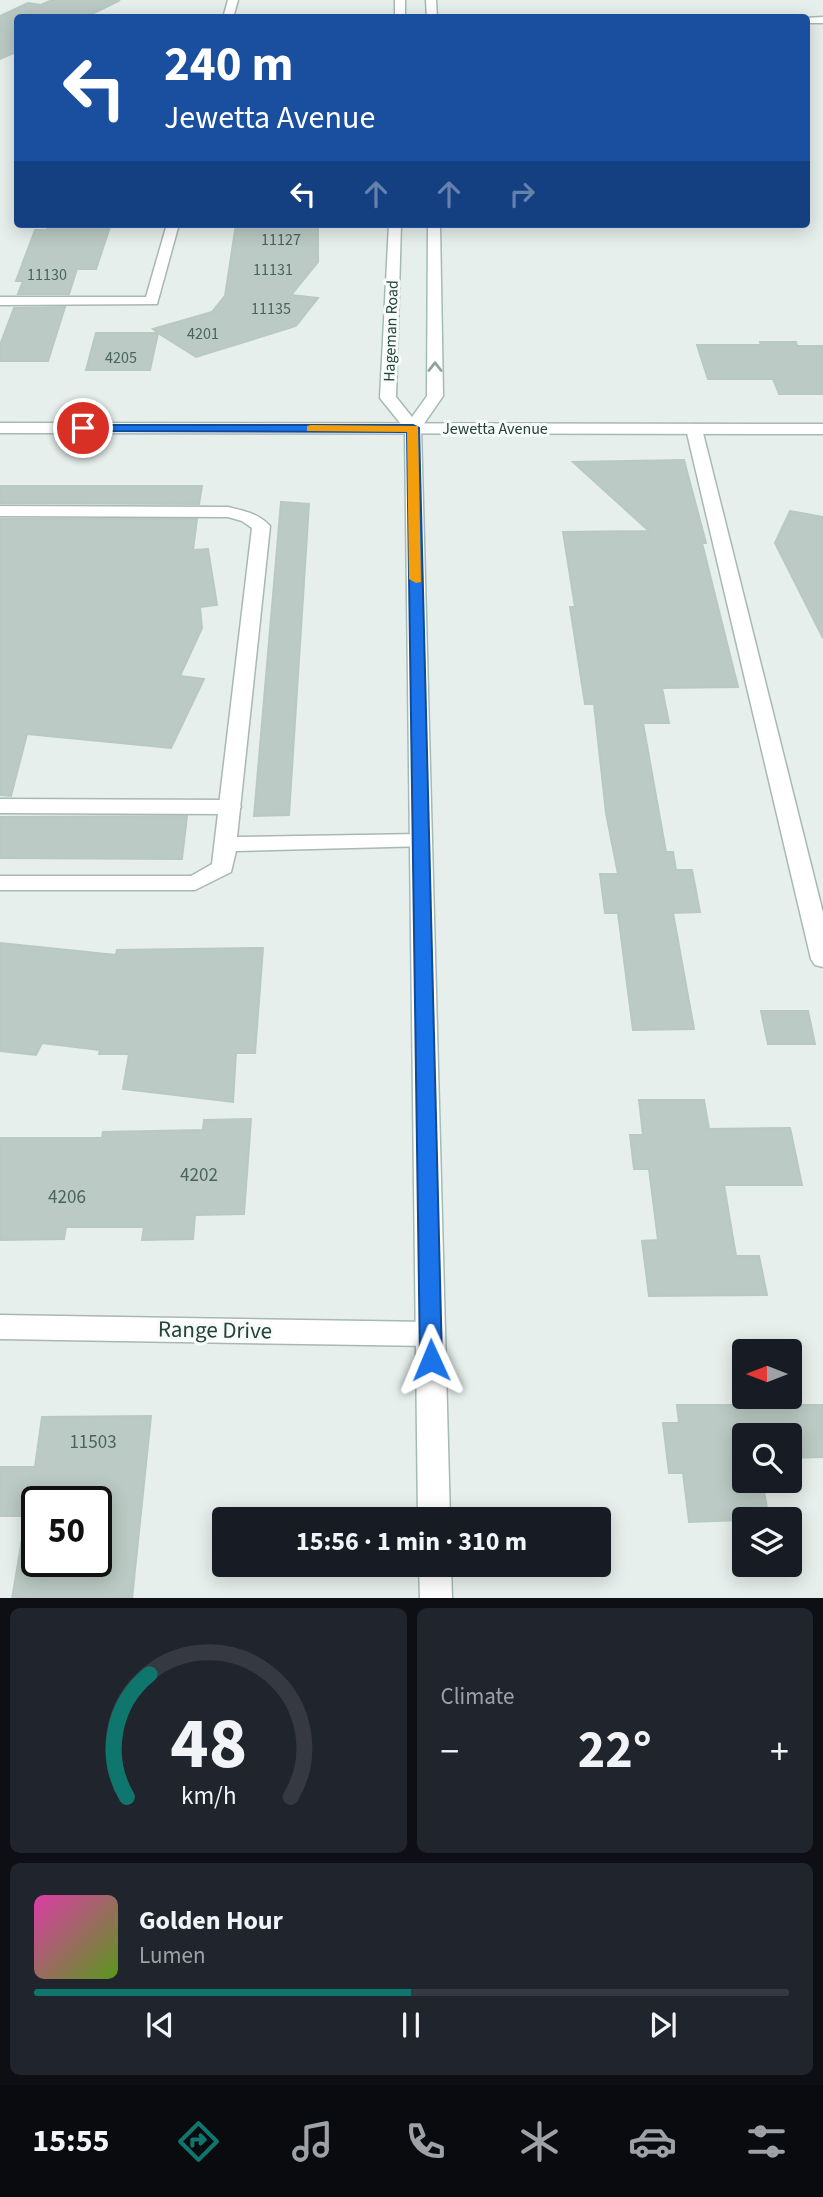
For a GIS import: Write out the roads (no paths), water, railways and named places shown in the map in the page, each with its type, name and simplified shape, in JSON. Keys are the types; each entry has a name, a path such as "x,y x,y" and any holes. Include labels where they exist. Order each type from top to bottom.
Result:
{"street":[{"path":"0,301 152,301 172,228"},
{"name":"Hageman Road","path":"395,228 388,398 413,428"},
{"path":"434,228 435,396 413,428 434,1507"},
{"name":"Jewetta Avenue","path":"0,428 823,429"},
{"path":"694,429 823,958"},
{"path":"0,512 228,512 248,517 261,526 223,867 195,883 0,883"},
{"path":"0,806 230,807"},
{"path":"226,844 421,841"},
{"name":"Range Drive","path":"0,1327 430,1334"},
{"path":"435,1577 436,1598"}]}
